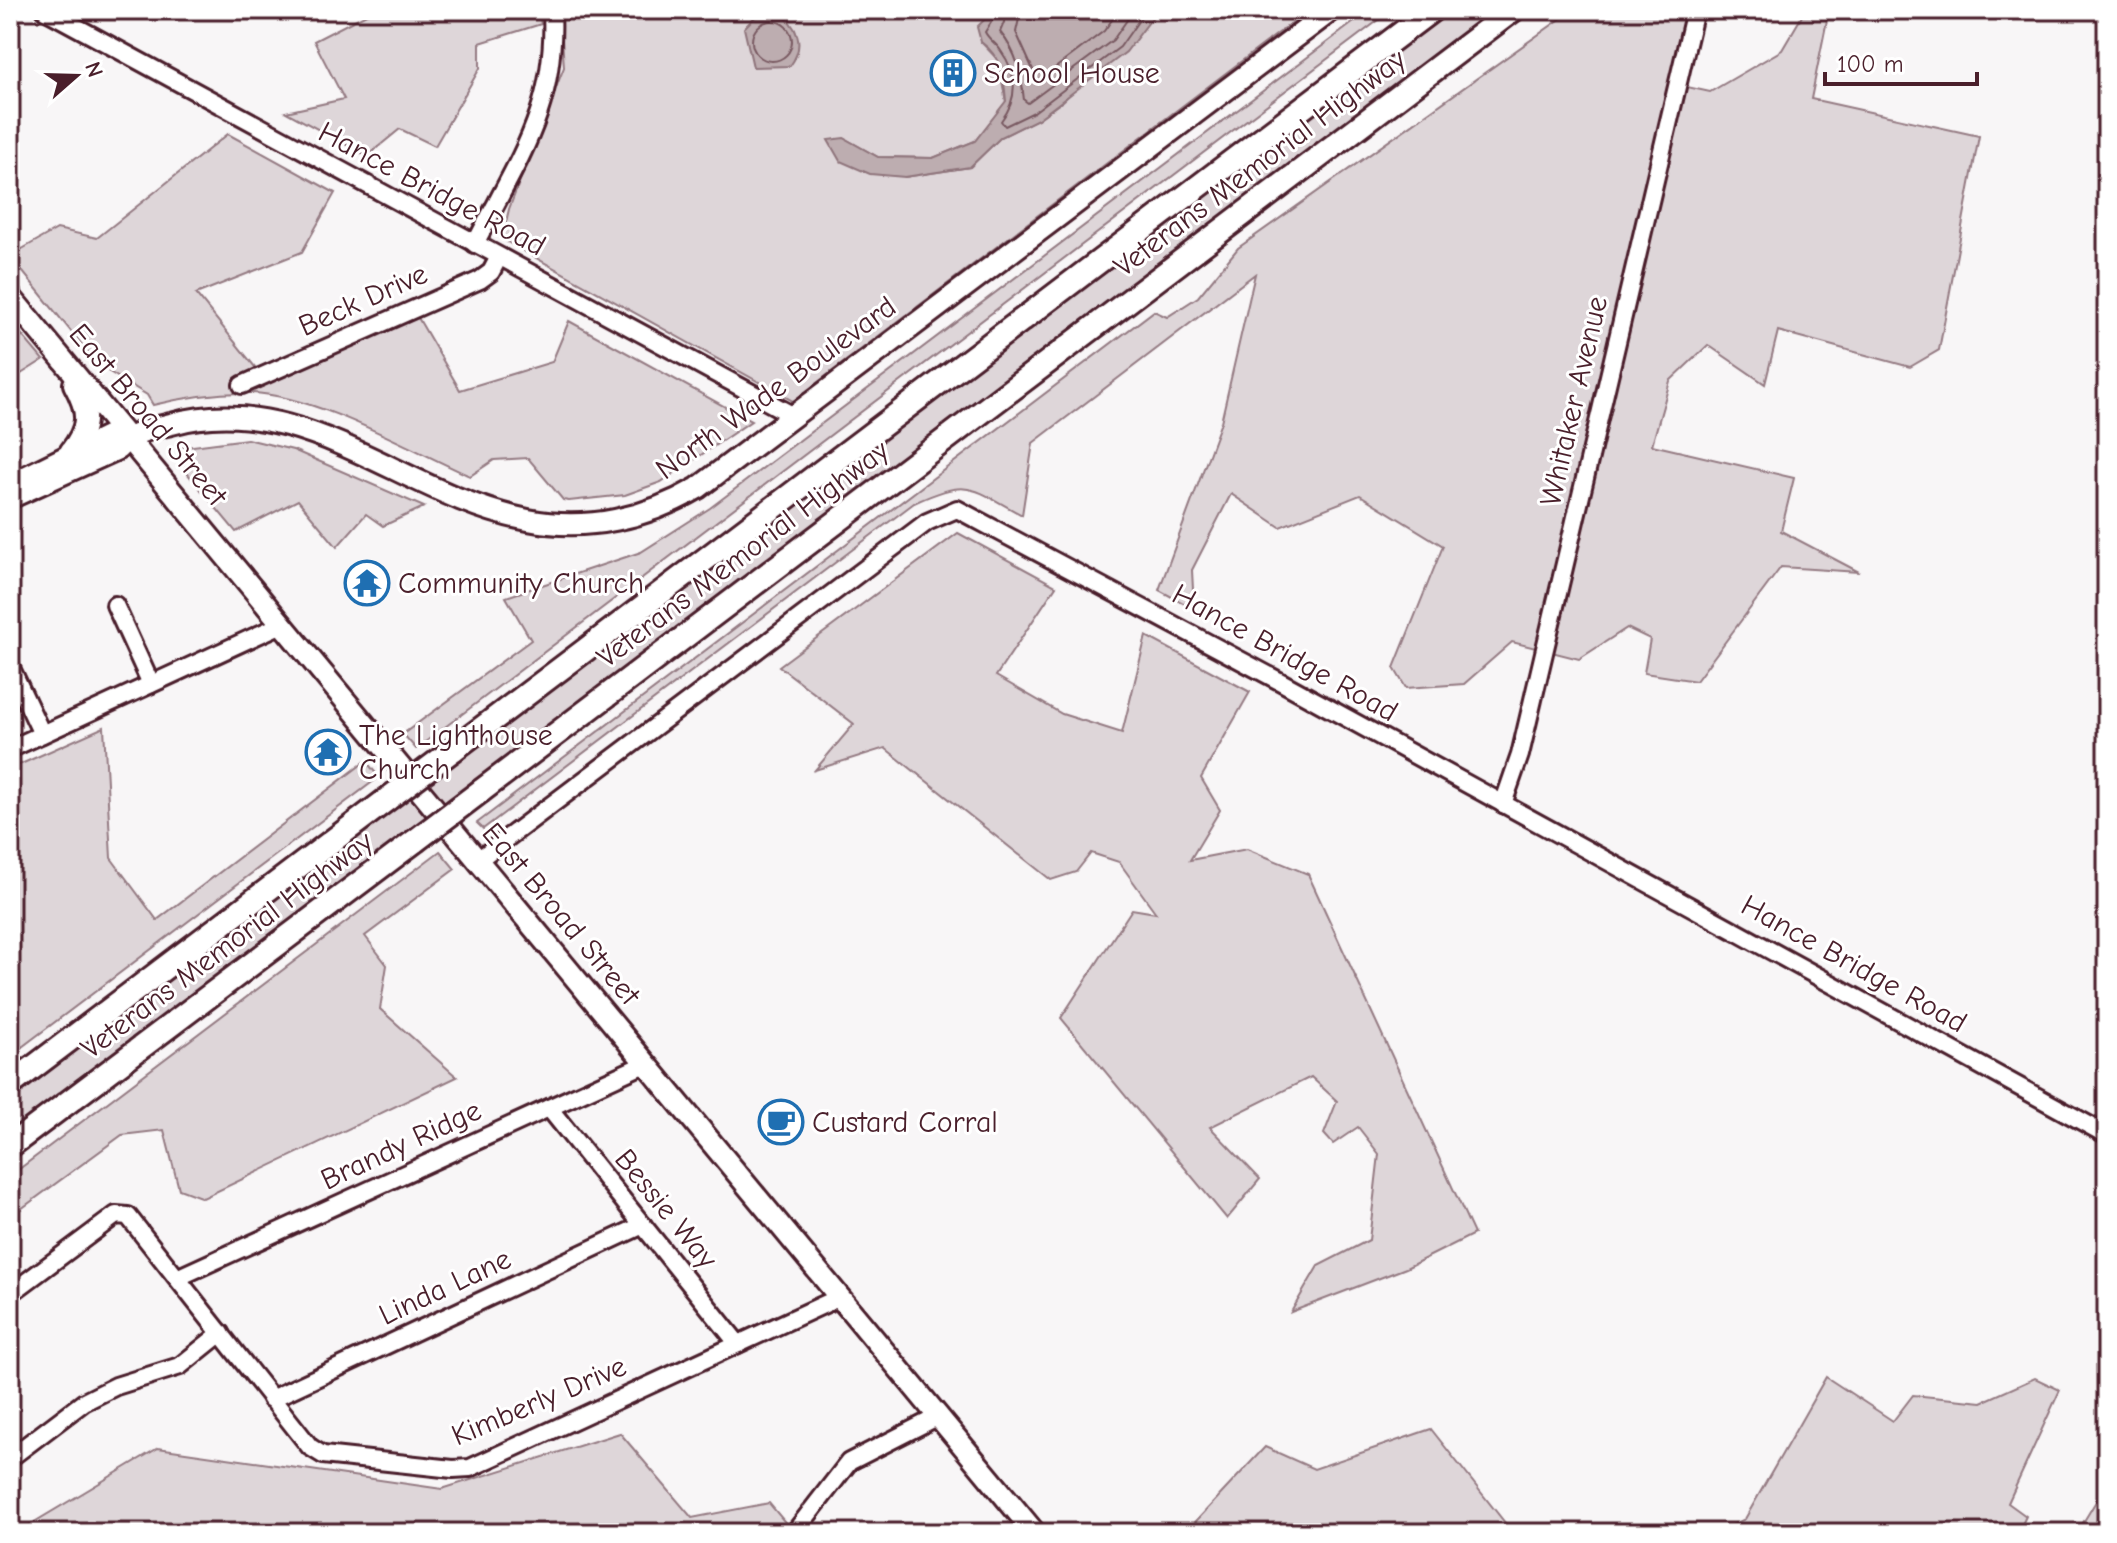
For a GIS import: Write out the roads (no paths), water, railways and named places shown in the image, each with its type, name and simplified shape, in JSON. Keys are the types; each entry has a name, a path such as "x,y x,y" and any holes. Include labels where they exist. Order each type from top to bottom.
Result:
{"highway":[{"name":"Veterans Memorial Highway","path":"10,1085 1432,10"},
{"name":"Veterans Memorial Highway","path":"10,1146 1513,10"}],"main road":[{"name":"North Wade Boulevard","path":"10,484 112,434 128,437 183,420 249,416 312,431 503,514 554,524 580,524 644,514 689,494 1332,10"},
{"name":"East Broad Street","path":"10,296 1035,1533"},
{"path":"63,359 82,399 87,420 86,430 68,454"},
{"name":"North Wade Boulevard","path":"10,498 118,449 128,437"}],"street":[{"name":"Hance Bridge Road","path":"45,10 794,416"},
{"path":"475,244 531,136 546,98 553,55 552,10"},
{"name":"Whitaker Avenue","path":"1503,804 1520,755 1695,10"},
{"name":"Beck Drive","path":"242,385 480,280 491,272 499,257"},
{"name":"Hance Bridge Road","path":"478,860 927,522 957,509 2107,1135"},
{"path":"115,605 151,684"},
{"path":"10,749 282,624"},
{"path":"10,666 42,734"},
{"name":"Brandy Ridge","path":"179,1277 647,1063"},
{"name":"Bessie Way","path":"549,1108 738,1344"},
{"name":"Kimberly Drive","path":"10,1294 116,1215 128,1216 139,1225 310,1447 323,1455 453,1469 470,1468 840,1297"},
{"name":"Linda Lane","path":"271,1399 643,1225"},
{"path":"10,1458 84,1402 116,1386 180,1366 221,1333"},
{"path":"794,1533 849,1462 939,1416"}],"water":[{"path":"1011,10 1158,10 1126,52 1038,119 1001,137 970,167 905,177 870,174 840,161 828,140 844,138 878,157 933,158 975,141 1006,101 1001,68 981,42 977,27 991,13"},
{"path":"777,11 795,29 798,51 795,58 790,66 753,67 744,28 755,17"}],"place":[{"name":"School House","path":"953,73"},
{"name":"Community Church","path":"367,583"},
{"name":"The Lighthouse Church","path":"328,752"},
{"name":"Custard Corral","path":"781,1122"}]}
